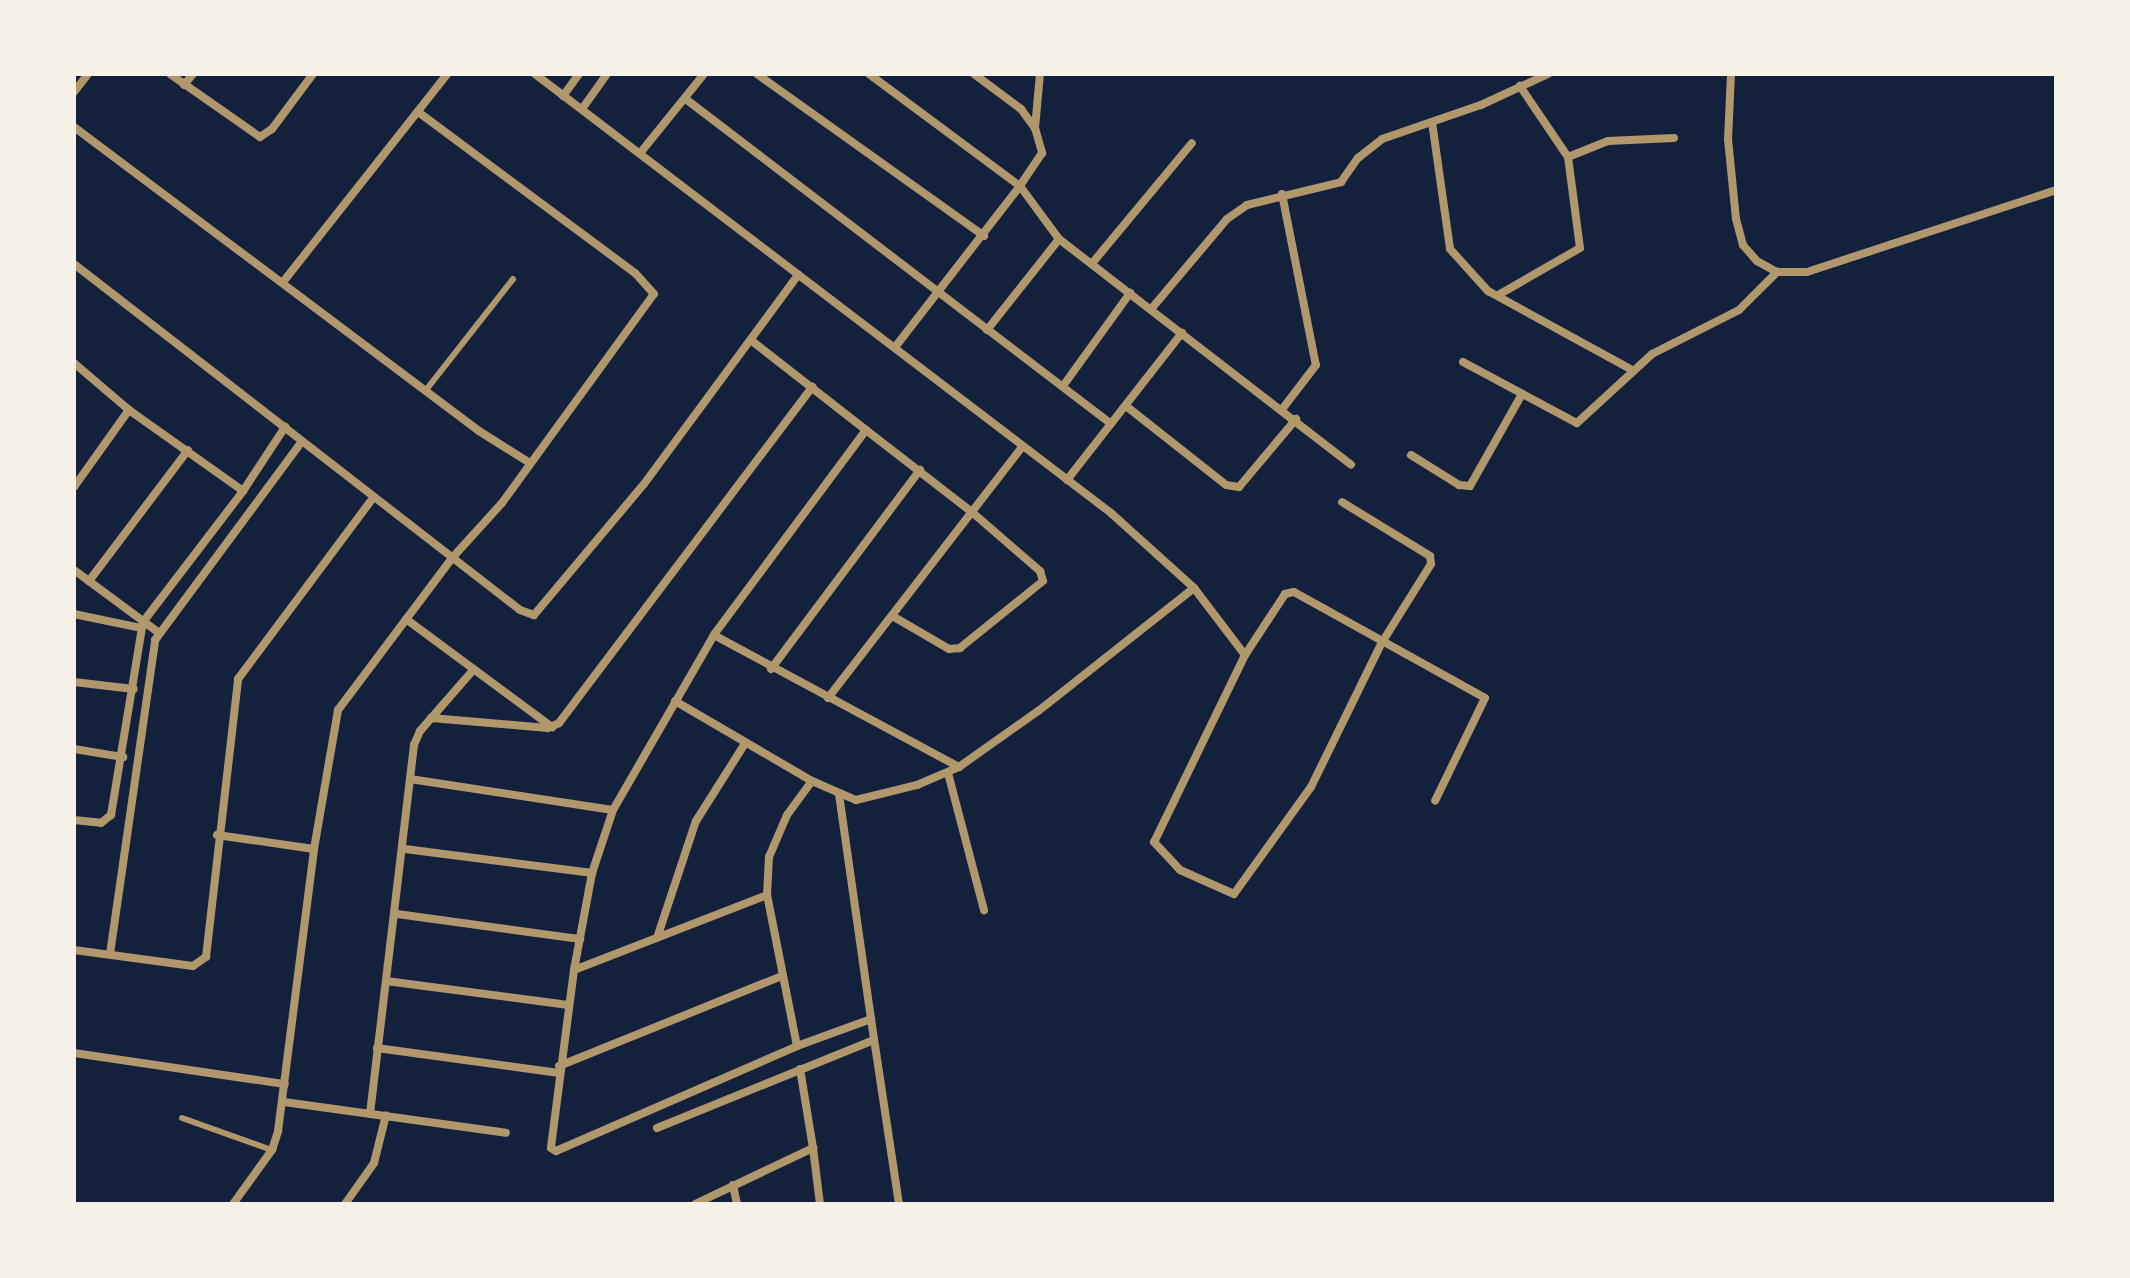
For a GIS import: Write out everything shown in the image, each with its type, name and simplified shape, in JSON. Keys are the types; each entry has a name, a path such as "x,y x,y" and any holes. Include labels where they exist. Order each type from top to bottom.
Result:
{"street":[{"path":"74,92 88,74"},
{"path":"170,74 260,137 272,129 313,74"},
{"path":"184,85 193,74"},
{"path":"283,282 447,74"},
{"path":"535,74 641,152 1166,558 1194,588 1245,655"},
{"path":"563,96 579,74"},
{"path":"582,109 607,74"},
{"path":"641,152 687,100 704,74"},
{"path":"757,74 984,236"},
{"path":"869,74 1020,186 1059,239 1094,261 1130,293 1283,408 1351,465"},
{"path":"895,347 941,294 1042,153 1035,128 1021,109 974,74"},
{"path":"1035,128 1040,74"},
{"path":"1152,308 1227,219 1247,205 1341,182 1358,158 1382,139 1432,122 1548,74"},
{"path":"1731,74 1728,139 1736,219 1743,245 1757,261 1777,272 1807,272 2056,190"},
{"path":"1500,294 1580,248 1568,157 1520,86"},
{"path":"687,100 1110,423"},
{"path":"233,1204 272,1150 284,1102 314,849 338,710 651,304 653,287 418,112"},
{"path":"1432,122 1450,249 1488,291 1500,294 1634,371"},
{"path":"74,127 426,390 530,463"},
{"path":"1568,157 1608,141 1674,138"},
{"path":"1094,261 1192,143"},
{"path":"1282,194 1316,365 1283,408"},
{"path":"987,330 1059,239"},
{"path":"74,264 520,610 541,612 752,341 798,275"},
{"path":"1463,362 1577,423 1652,354 1739,310 1777,272"},
{"path":"1063,386 1130,293"},
{"path":"1067,480 1182,333"},
{"path":"752,341 973,513 1040,571 1043,581 960,648 949,649 894,617"},
{"path":"74,363 129,410 243,491"},
{"path":"552,727 812,387"},
{"path":"1411,455 1459,485 1470,486 1522,394"},
{"path":"1126,406 1226,485 1239,487 1296,419"},
{"path":"74,487 129,410"},
{"path":"74,820 109,819 123,757 142,625 243,491 285,427"},
{"path":"866,430 714,635 613,810 592,873 568,1005 548,1143 556,1151 797,1046 871,1019"},
{"path":"110,954 159,633 302,441"},
{"path":"828,698 894,617 1022,447"},
{"path":"89,581 188,450"},
{"path":"771,669 920,470"},
{"path":"74,950 193,966 203,961 238,679 373,498"},
{"path":"1342,502 1430,556 1431,564 1381,644 1311,787 1234,894 1180,870 1154,842 1245,655 1285,594 1294,592 1381,644 1486,701 1435,801"},
{"path":"74,570 142,625 159,633"},
{"path":"675,701 744,745 839,794 856,800 878,796 959,767 1038,711 1194,588"},
{"path":"74,614 142,625"},
{"path":"406,619 552,727"},
{"path":"714,635 771,669 959,767"},
{"path":"370,1114 405,849 414,745 431,718 474,669"},
{"path":"74,682 134,689"},
{"path":"431,718 552,727"},
{"path":"657,938 696,821 744,745"},
{"path":"74,749 123,757"},
{"path":"948,773 984,910"},
{"path":"410,779 613,810"},
{"path":"797,1046 767,895 769,857 777,834 812,781"},
{"path":"839,794 899,1204"},
{"path":"217,835 314,849"},
{"path":"405,849 592,873"},
{"path":"574,970 767,895"},
{"path":"397,914 580,939"},
{"path":"377,1048 559,1070 782,976"},
{"path":"386,981 568,1005"},
{"path":"657,1128 874,1040"},
{"path":"74,1053 285,1084"},
{"path":"800,1069 820,1204"},
{"path":"284,1102 506,1133"},
{"path":"345,1204 374,1163 386,1115"},
{"path":"695,1204 813,1148"},
{"path":"733,1185 737,1204"}],"lane":[{"path":"426,390 513,279"},
{"path":"182,1118 272,1150"}]}
